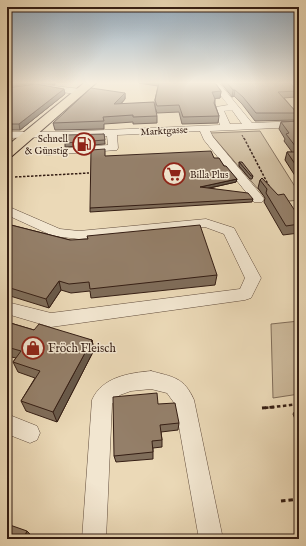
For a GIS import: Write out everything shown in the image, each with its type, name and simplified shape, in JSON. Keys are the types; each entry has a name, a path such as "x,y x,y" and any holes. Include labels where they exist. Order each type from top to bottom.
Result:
{"main road":[{"path":"7,153 61,108"}],"street":[{"path":"223,108 219,109 226,127"},
{"path":"235,108 249,126"},
{"name":"Marktgasse","path":"7,135 30,135 59,139 112,132 299,124"},
{"path":"204,128 208,138 258,199"},
{"path":"112,132 113,148"},
{"path":"59,139 62,148 98,146 113,148 47,152 59,139"},
{"path":"7,210 58,233 79,236 206,223 229,231 253,278 245,294 51,320 7,308"},
{"path":"94,539 102,400 113,389 130,382 150,380 172,386 184,400 211,539"},
{"path":"7,424 30,433"}],"path":[{"path":"239,131 272,192"},
{"path":"15,177 89,173"},
{"path":"262,408 299,404"},
{"path":"281,502 299,499"}],"shaded area":[{"path":"260,131 299,193 299,200 270,203 210,133"},
{"path":"299,321 299,394 273,398 271,324"}],"building":[{"path":"7,108 39,108 19,124 7,124"},
{"path":"69,108 155,108 157,116 133,117 133,115 103,117 104,121 53,123"},
{"path":"180,108 216,108 219,116 183,117"},
{"path":"252,108 293,108 297,113 256,113"},
{"path":"299,121 299,151 286,134 289,133 281,122"},
{"path":"104,134 105,140 65,143 65,135"},
{"name":"Billa Plus","path":"105,149 105,156 211,151 214,158 219,158 224,166 226,166 237,179 200,187 248,193 253,199 90,208 91,150"},
{"path":"287,152 299,152 299,170"},
{"path":"239,162 242,162 253,176 251,176"},
{"path":"262,178 278,195 284,194 299,217 299,224 286,226 266,193 267,189 260,180"},
{"path":"7,224 70,240 88,239 87,236 200,225 217,275 90,289 89,282 69,284 59,281 46,299 7,287"},
{"path":"7,322 34,330 39,324 92,340 53,412 21,401 40,371 13,362 21,351 7,347"},
{"path":"157,393 158,404 175,403 179,423 160,425 162,440 152,441 153,452 114,456 113,397"},
{"path":"7,524 27,531 23,539 7,539"}],"place":[{"name":"Schnell & Günstig","path":"84,144"},
{"name":"Billa Plus","path":"174,174"},
{"name":"Fröch Fleisch","path":"33,348"}]}
